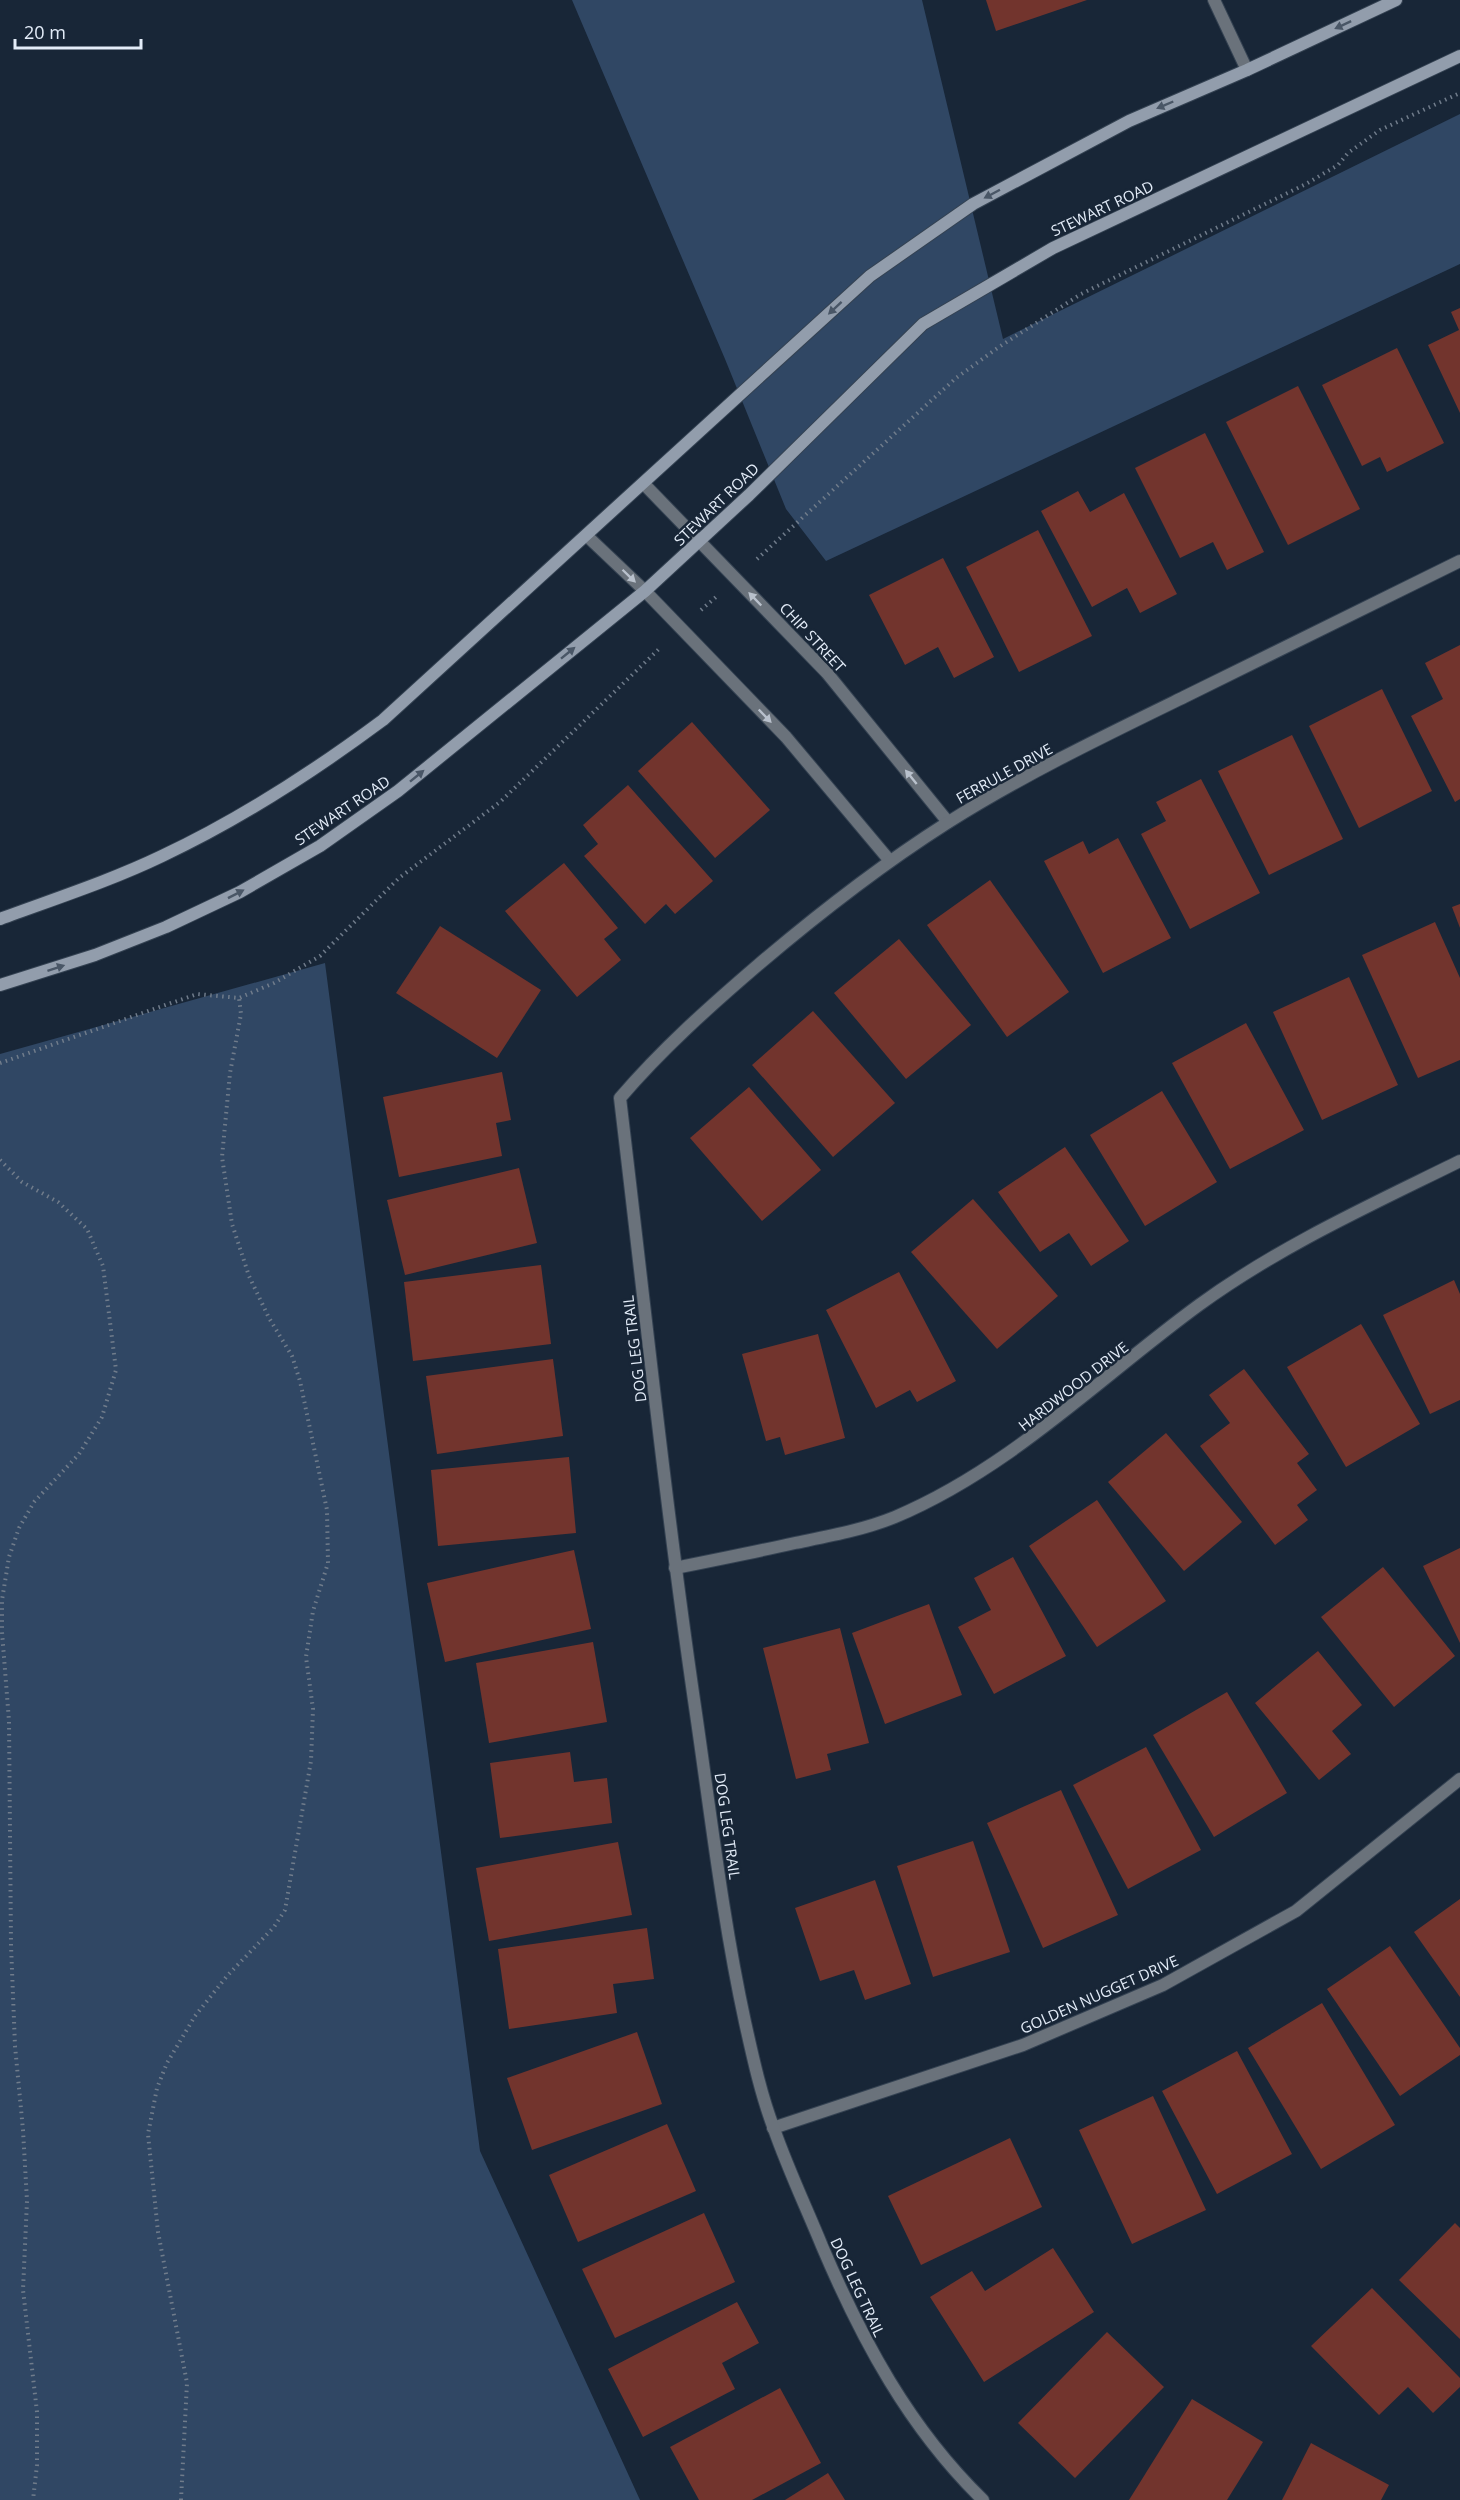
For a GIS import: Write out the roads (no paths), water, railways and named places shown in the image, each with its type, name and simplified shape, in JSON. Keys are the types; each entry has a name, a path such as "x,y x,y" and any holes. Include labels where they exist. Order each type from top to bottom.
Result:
{"street":[{"path":"1214,0 1247,70"},
{"path":"0,919 89,887 161,857 226,824 291,785 383,720 870,276 964,210 1129,121 1247,70 1396,0"},
{"name":"STEWART ROAD","path":"0,985 95,956 166,927 240,892 320,846 398,791 645,591 700,541 923,324 1053,248 1460,56"},
{"name":"CHIP STREET","path":"644,484 827,673 948,822"},
{"path":"587,536 645,591 786,737 890,861"},
{"name":"FERRULE DRIVE","path":"620,1098 654,1059 694,1020 814,918 890,861 948,822 1088,744 1460,561"},
{"name":"DOG LEG TRAIL","path":"620,1098 675,1568 737,1981 754,2061 773,2128 834,2273 888,2381 919,2428 959,2476 983,2500"},
{"name":"HARDWOOD DRIVE","path":"675,1568 848,1533 895,1517 943,1493 998,1462 1043,1430 1199,1305 1258,1265 1313,1234 1460,1161"},
{"name":"GOLDEN NUGGET DRIVE","path":"773,2128 1023,2045 1163,1984 1296,1911 1460,1779"}]}
